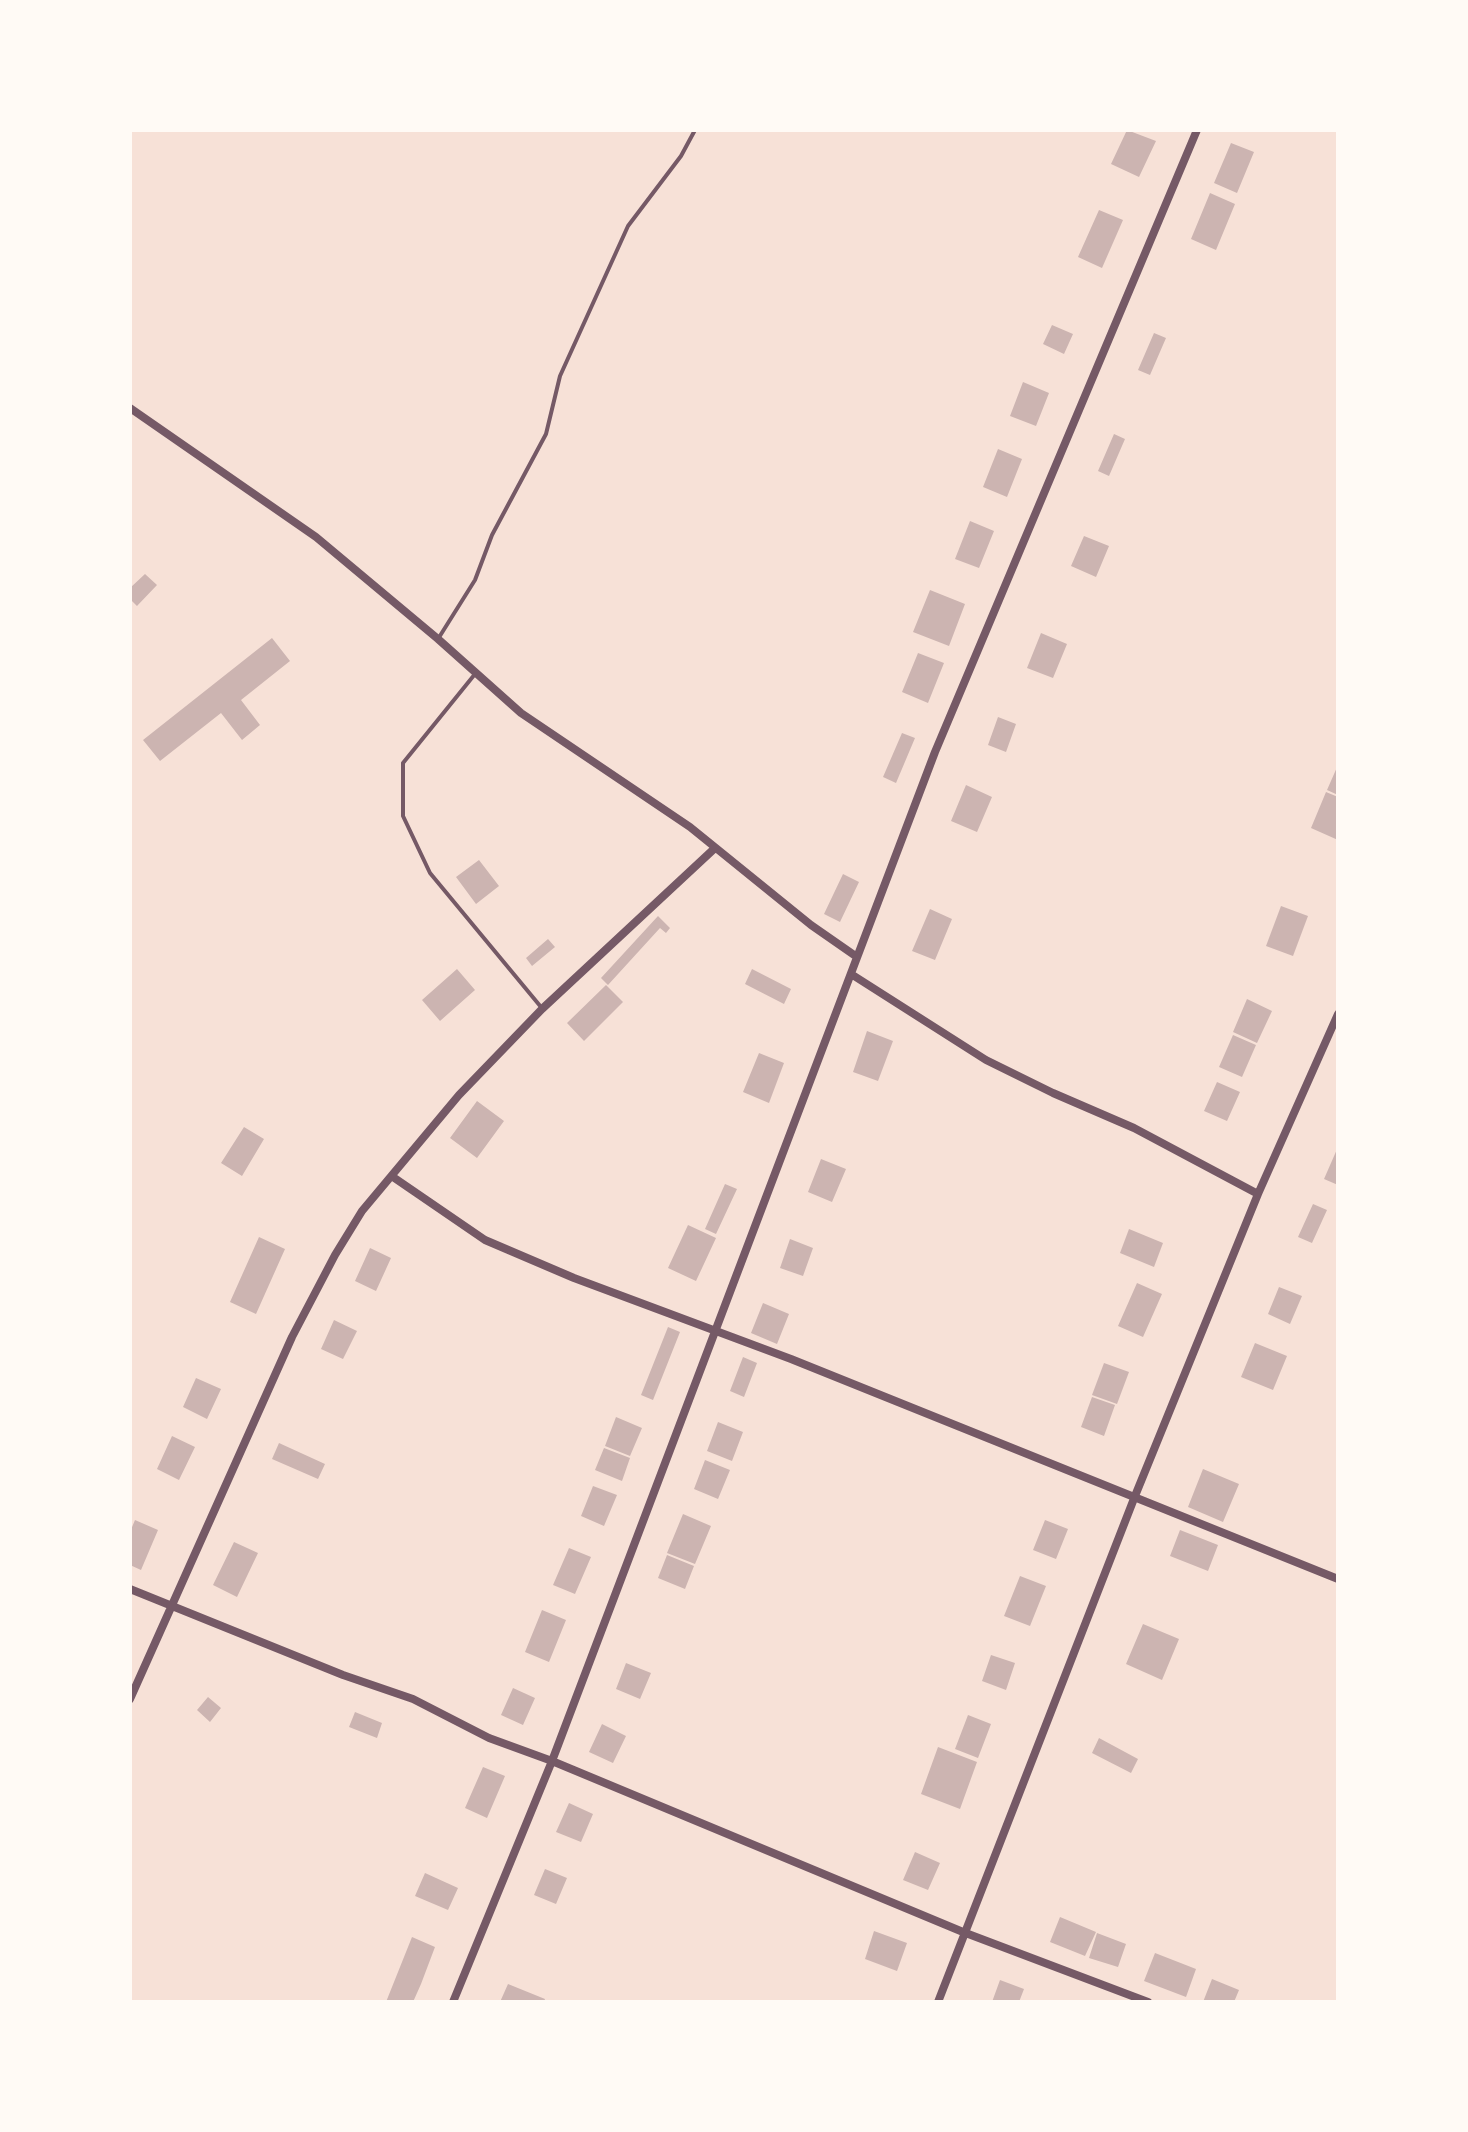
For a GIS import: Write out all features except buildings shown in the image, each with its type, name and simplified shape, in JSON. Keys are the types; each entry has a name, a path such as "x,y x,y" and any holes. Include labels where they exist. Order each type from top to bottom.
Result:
{"street":[{"path":"453,2002 552,1761 935,752 1197,130"},
{"path":"130,408 316,537 521,713 667,810 763,883 811,925 857,957"},
{"path":"130,1699 292,1337 362,1211 459,1095 542,1009 715,848"},
{"path":"851,974 986,1060 1134,1128 1258,1194"},
{"path":"938,2002 1135,1496 1258,1194 1338,1014"},
{"path":"393,1177 485,1240 574,1278 1135,1496 1338,1579"},
{"path":"130,1589 343,1675 413,1699 489,1738 552,1761 963,1932 1148,2002"}],"lane":[{"path":"438,639 475,580 492,535 546,434 560,376 628,226 681,156 695,130"},
{"path":"475,674 403,763 403,816 430,873 542,1009"}]}
